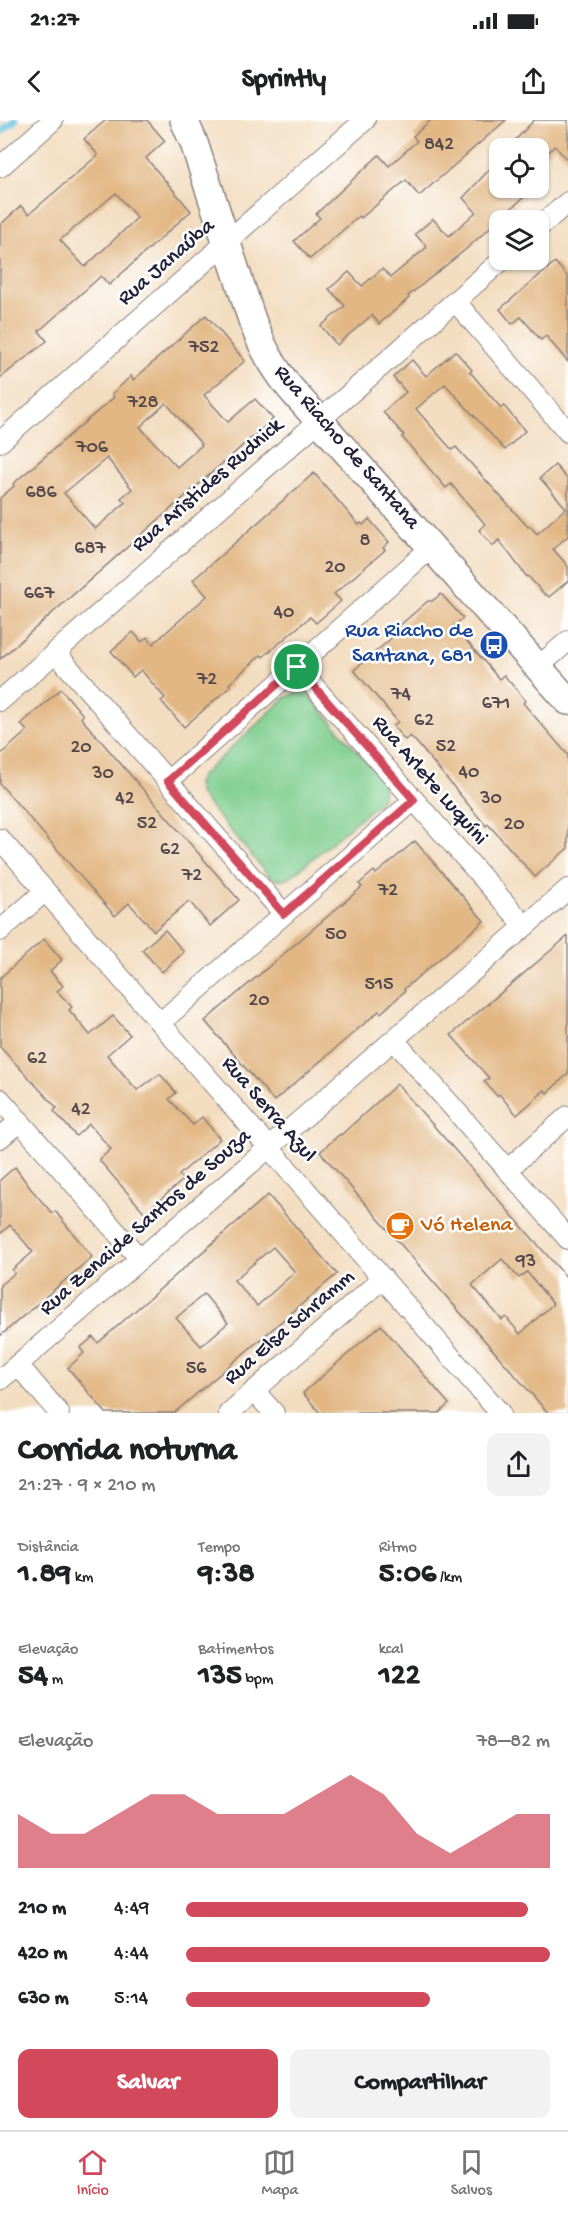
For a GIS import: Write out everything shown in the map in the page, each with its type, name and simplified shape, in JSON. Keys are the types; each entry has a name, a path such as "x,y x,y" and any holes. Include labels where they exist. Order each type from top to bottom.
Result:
{"street":[{"path":"0,167 54,120"},
{"name":"Rua Riacho de Santana","path":"184,120 194,143 262,348 290,388 568,701"},
{"name":"Rua Janaúba","path":"0,442 365,120"},
{"path":"549,218 568,202"},
{"name":"Rua Aristides Rudnick","path":"0,701 491,270"},
{"path":"455,302 567,430"},
{"path":"168,781 432,547"},
{"path":"538,667 568,641"},
{"path":"56,652 284,914"},
{"name":"Rua Arlete Luquíni","path":"297,667 525,926"},
{"path":"160,1023 414,800"},
{"name":"Rua Serra Azul","path":"0,839 500,1413"},
{"name":"Rua Zenaide Santos de Souza","path":"0,1380 568,889"},
{"path":"0,931 45,891"},
{"path":"394,1040 568,1239"},
{"path":"0,1099 140,1260"},
{"path":"507,1170 568,1116"},
{"path":"0,1138 20,1121"},
{"name":"Rua Elsa Schramm","path":"229,1413 383,1278"},
{"path":"18,1365 60,1413"},
{"path":"254,1391 274,1413"}],"green space":[{"path":"298,692 307,693 379,777 384,791 377,804 293,875 278,879 269,876 199,794 197,784 200,777 285,698"}],"building":[{"path":"106,120 147,120 165,141 146,158 191,211 109,285 101,276 39,331 47,341 0,378 0,225 21,206 29,214 98,155 84,139","holes":["116,193 137,218 85,267 60,240"]},
{"path":"431,120 506,120 419,196 406,180 361,218 359,216 310,259 294,241 320,218 316,214 379,155 389,166 417,141 413,136"},
{"path":"534,120 568,120 568,161 555,146 549,151 549,138 517,138"},
{"path":"489,170 489,198 523,198 510,210 489,210 489,228 465,250 408,296 409,298 379,324 372,315 337,345 321,326 345,306 329,289 349,272 362,286 382,269 391,277 427,247 415,234 433,219 449,236 476,212 463,198"},
{"path":"555,262 568,277 568,362 546,336 541,340 521,317 512,324 500,309 546,270 549,270"},
{"path":"206,315 245,361 204,395 228,422 255,399 273,419 0,659 0,498 14,486 13,484 114,397 112,394 131,376 133,380","holes":["166,403 202,445 177,467 140,427","107,458 132,489 121,498 125,503 95,529 64,493"]},
{"path":"455,351 501,408 504,406 525,431 505,450 445,384 416,409 452,450 456,447 528,527 530,526 537,534 566,508 540,478 555,465 568,480 568,536 553,549 568,566 568,581 549,597 527,577 499,540 493,546 479,530 485,524 451,484 446,488 383,412 406,392 393,377 412,360 426,376"},
{"path":"314,473 359,525 361,523 363,525 369,519 389,542 383,548 385,550 334,594 341,601 316,623 310,617 263,657 261,655 229,684 231,686 184,727 161,701 165,698 141,670 133,677 111,651 133,632 142,642 147,637 153,644 207,596 193,580"},
{"path":"441,594 463,618 454,626 499,679 504,675 526,701 523,703 568,755 568,848 535,877 488,824 486,826 418,744 410,736 405,740 393,726 398,722 354,670 394,636 391,633 428,601 432,601"},
{"path":"61,689 83,715 81,718 239,900 210,926 189,901 154,931 129,903 115,916 0,784 0,755 27,731 21,724"},
{"path":"415,841 484,921 404,989 405,991 381,1013 379,1011 274,1101 205,1021 362,887 359,884 374,871 376,874"},
{"path":"165,930 184,952 162,972 142,950"},
{"path":"568,936 568,1074 547,1093 545,1090 517,1115 484,1081 489,1078 451,1035"},
{"path":"44,939 62,960 50,971 63,986 57,991 72,1007 69,1010 90,1035 113,1016 130,1035 107,1055 137,1090 160,1074 176,1093 169,1099 193,1125 202,1117 220,1139 179,1175 183,1180 145,1213 99,1160 111,1149 89,1124 76,1136 54,1111 57,1108 0,1047 0,978"},
{"path":"397,1084 568,1279 568,1413 548,1413 320,1152","holes":["502,1259 519,1278 527,1272 553,1304 520,1334 506,1317 502,1320 472,1285"]},
{"path":"15,1167 31,1189 52,1213 55,1211 92,1257 0,1336 0,1285 15,1273 12,1270 33,1252 10,1225 0,1234 0,1180"},
{"path":"268,1195 337,1274 174,1413 106,1413 68,1368 84,1353 80,1348 93,1337 98,1343","holes":["273,1247 295,1272 257,1306 234,1280","204,1294 228,1323 201,1346 176,1318"]},
{"path":"381,1325 449,1404 439,1413 320,1413 303,1393"}],"waterway":[{"path":"0,133 15,120"}],"place":[{"name":"Rua Riacho de Santana, 681","path":"494,645"},
{"name":"Vó Helena","path":"400,1226"}],"route":[{"path":"297,667 414,800 284,914 168,781 297,667"}]}
